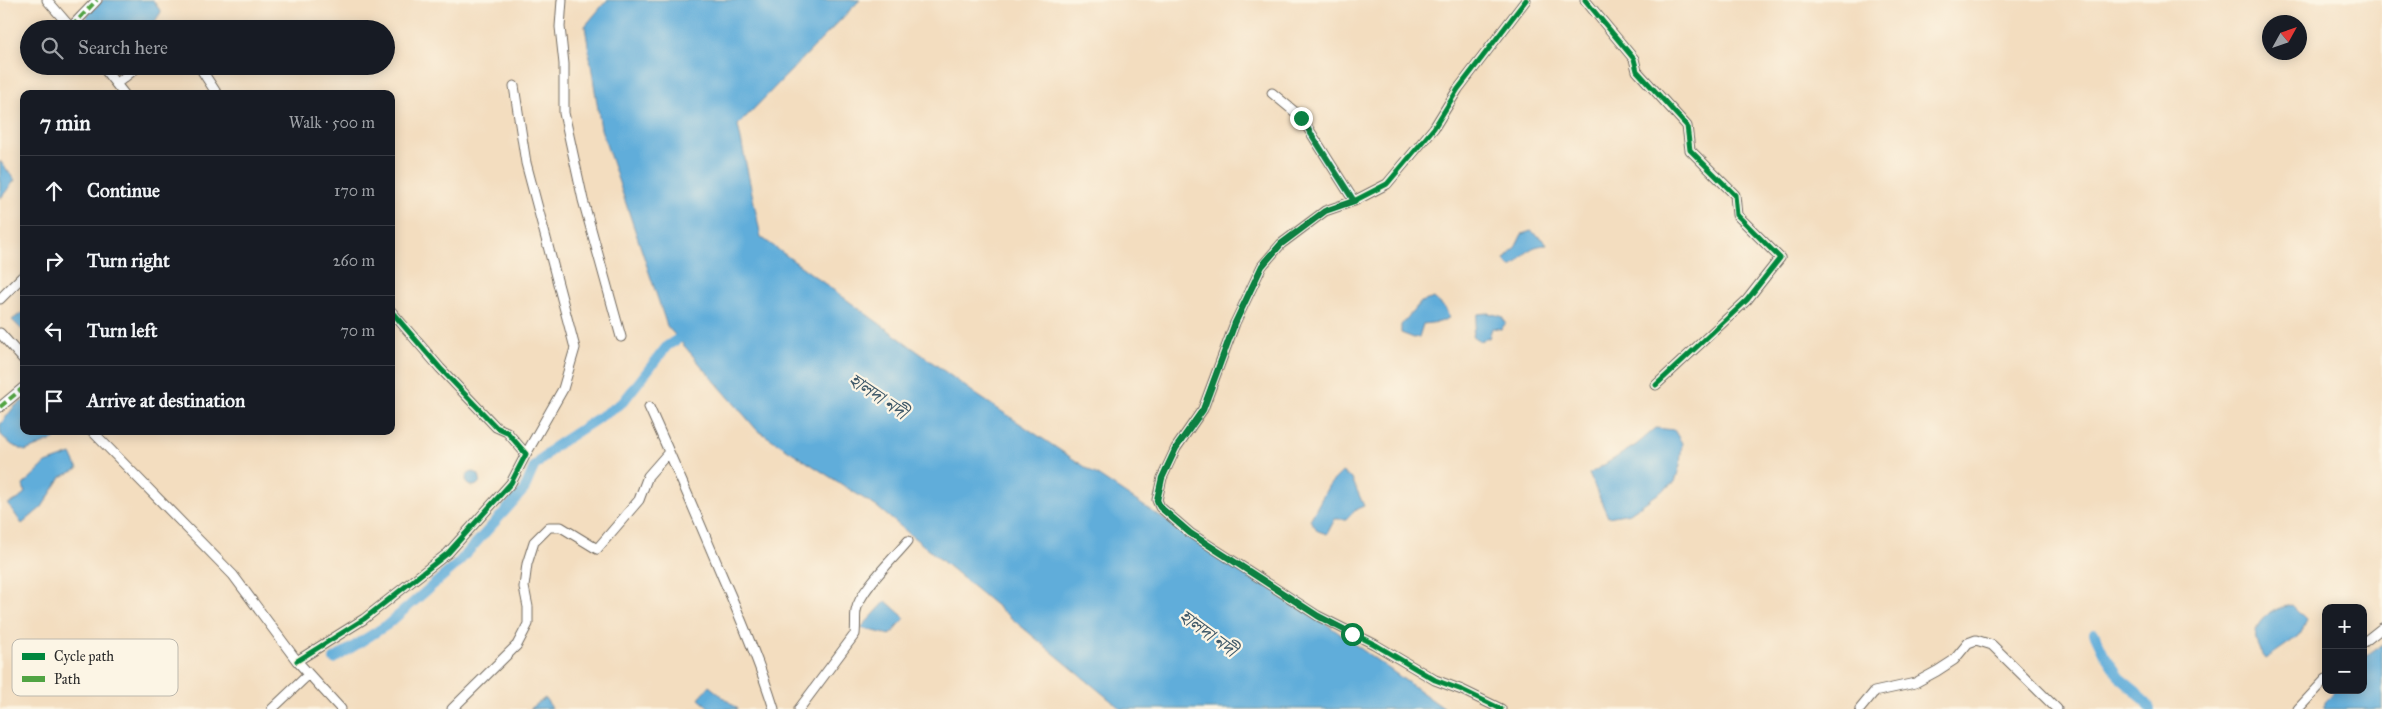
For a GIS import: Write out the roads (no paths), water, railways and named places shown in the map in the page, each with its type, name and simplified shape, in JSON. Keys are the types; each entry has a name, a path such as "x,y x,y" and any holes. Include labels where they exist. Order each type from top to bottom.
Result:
{"street":[{"path":"47,0 65,20"},
{"path":"79,20 97,0"},
{"path":"562,0 560,27 564,64 564,113 582,200 621,337"},
{"path":"1501,709 1462,690 1435,680 1374,644 1318,616 1190,533 1160,507 1157,500 1162,478 1176,448 1203,410 1235,323 1262,266 1281,244 1325,211 1354,201 1387,184 1434,128 1458,89 1526,0"},
{"path":"1585,0 1634,59 1637,71 1688,126 1690,150 1735,195 1737,216 1780,258 1747,300 1656,385"},
{"path":"109,75 121,90"},
{"path":"116,84 128,75"},
{"path":"205,75 214,90"},
{"path":"297,661 364,619 448,553 511,483 563,390 575,348 526,163 514,86"},
{"path":"1272,93 1301,118 1354,201"},
{"path":"0,299 20,279"},
{"path":"395,316 440,368 496,427 507,432 526,454"},
{"path":"0,333 20,356"},
{"path":"0,407 20,390"},
{"path":"649,407 762,671 774,709"},
{"path":"96,435 233,575 297,661 342,709"},
{"path":"452,709 516,645 528,624 528,607 524,587 527,564 534,542 549,527 561,526 598,549 638,500 648,476 669,452"},
{"path":"799,709 855,634 856,610 868,586 908,542"},
{"path":"2367,640 2382,628"},
{"path":"1860,709 1874,692 1915,683 1954,660 1968,643 1976,640 1992,645 2057,709"},
{"path":"272,709 309,674"},
{"path":"2298,709 2322,683"}],"water":[{"path":"103,0 153,0 161,12 156,20 85,20"},
{"name":"হালদা নদী","path":"607,0 860,0 738,125 761,237 977,395 1222,558 1318,618 1445,709 1121,709 877,507 757,430 667,326 601,129 585,26"},
{"path":"0,161 15,180 0,199"},
{"path":"1531,231 1543,239 1547,245 1529,250 1510,267 1504,260 1516,246 1522,234"},
{"path":"1434,298 1446,309 1449,318 1440,322 1423,324 1419,337 1414,338 1401,333 1401,325 1421,302"},
{"path":"1488,313 1501,316 1506,323 1501,329 1492,328 1489,338 1480,341 1472,336 1478,314"},
{"path":"20,314 20,328 12,320"},
{"path":"20,403 20,435 55,435 55,439 25,451 12,445 1,435 0,425 14,407"},
{"path":"1656,428 1674,430 1682,443 1680,465 1675,482 1630,513 1608,517 1589,474 1636,445"},
{"path":"71,454 78,469 61,477 42,507 22,524 8,504 19,499 25,492 23,485 46,463"},
{"path":"473,472 478,474 480,479 478,484 473,486 468,484 466,479 468,474"},
{"path":"1342,472 1352,479 1364,506 1357,509 1346,519 1335,519 1327,534 1318,531 1310,520 1329,485"},
{"path":"886,601 905,618 890,635 861,628"},
{"path":"2292,605 2307,620 2300,635 2266,659 2259,649 2256,640 2259,624 2272,612"},
{"path":"2382,645 2382,709 2324,709 2324,702 2332,694 2367,694 2367,656"},
{"path":"709,686 738,709 711,709 699,699"},
{"path":"545,698 552,708 530,709"}],"waterway":[{"path":"334,659 387,625 456,565 524,490 534,467 554,447 623,402 667,346 689,332"},
{"path":"2094,633 2104,654 2121,679 2137,692 2150,709"}]}
